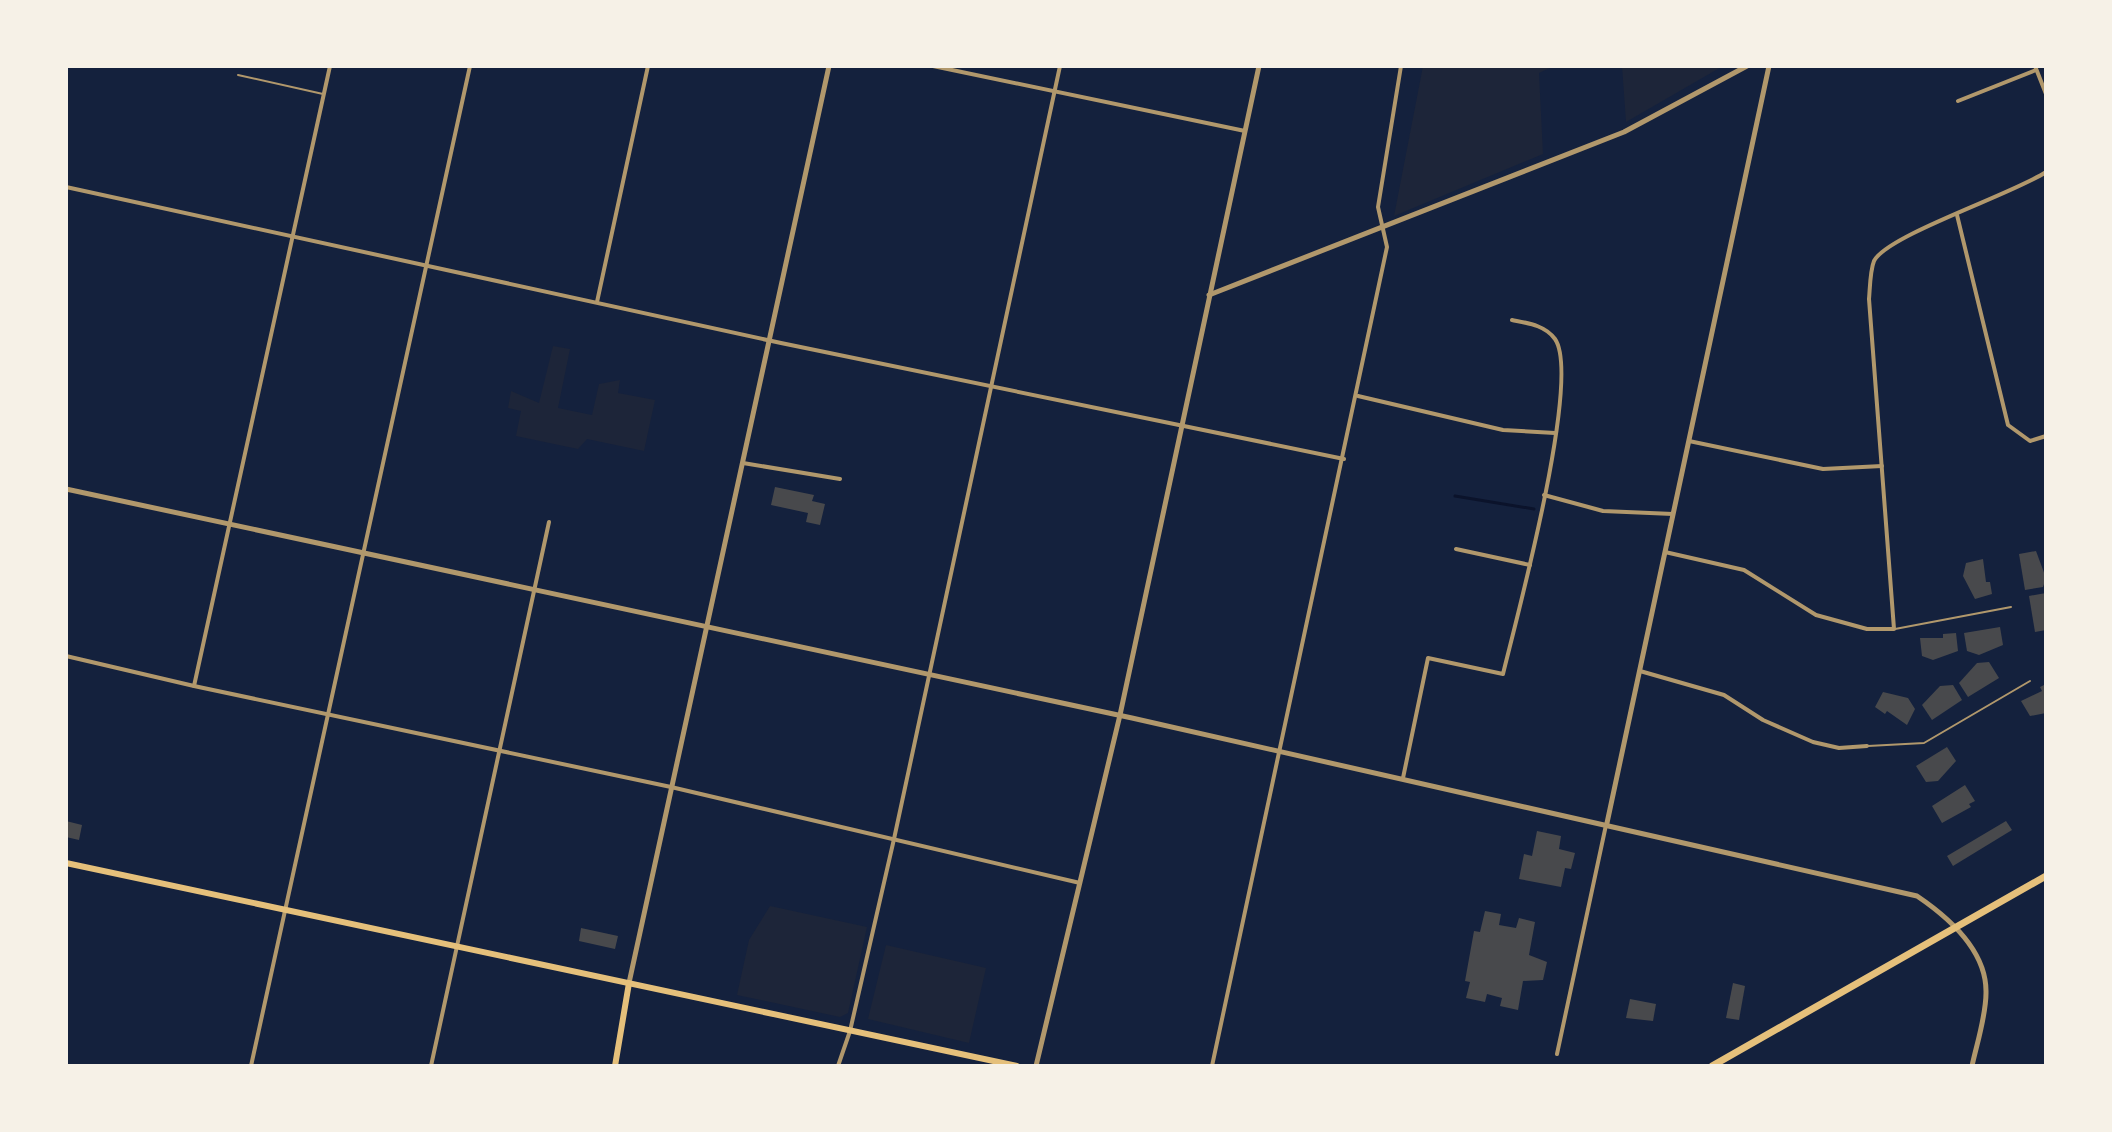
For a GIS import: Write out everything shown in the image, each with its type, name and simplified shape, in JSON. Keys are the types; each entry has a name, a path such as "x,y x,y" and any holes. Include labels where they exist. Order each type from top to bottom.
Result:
{"main road":[{"path":"66,863 1017,1066"},
{"path":"1712,1066 2046,876"},
{"path":"615,1066 629,983"}],"street":[{"path":"194,686 330,66"},
{"path":"251,1066 470,66"},
{"path":"597,302 648,66"},
{"path":"629,983 829,66"},
{"path":"933,66 1245,131"},
{"path":"838,1066 850,1031 894,839 1060,66"},
{"path":"1036,1066 1120,715 1259,66"},
{"path":"1212,1066 1358,396 1387,247 1378,207 1401,66"},
{"path":"1209,295 1382,230 1624,132 1747,66"},
{"path":"1557,1054 1769,66"},
{"path":"1958,101 2035,68 2046,94"},
{"path":"1665,552 1744,570 1816,615 1867,629 1894,629 1869,299 1874,261 1895,240 1957,215 2046,172"},
{"path":"66,187 293,239 992,388 1344,459"},
{"path":"1957,215 2008,425 2030,441 2046,436"},
{"path":"1403,778 1428,658 1503,674 1530,565 1555,433 1562,360 1555,339 1536,324 1512,320"},
{"path":"1358,396 1503,430 1555,433"},
{"path":"1689,441 1823,469 1882,466"},
{"path":"741,463 840,479"},
{"path":"66,489 1120,715 1281,754 1607,823 1917,896 1939,910 1957,928 1977,962 1986,993 1972,1066"},
{"path":"1544,495 1603,511 1673,514"},
{"path":"431,1066 549,522"},
{"path":"1456,549 1530,565"},
{"path":"66,656 327,715 671,787 1080,883"},
{"path":"1640,671 1724,695 1763,720 1813,742 1839,748 1867,746"}],"lane":[{"path":"238,75 324,94"},
{"path":"1894,629 2011,607"},
{"path":"1867,746 1924,743 2030,681"}],"shaded area":[{"path":"1423,66 1554,66 1539,73 1543,154 1394,216"},
{"path":"1622,66 1723,66 1626,122"},
{"path":"553,346 570,349 558,408 592,415 599,384 620,380 618,393 655,400 644,451 587,439 578,449 516,436 521,411 508,408 511,391 539,403"},
{"path":"770,906 867,927 848,1013 840,1017 737,995 749,940"},
{"path":"886,945 986,968 969,1043 868,1019"}],"building":[{"path":"775,487 814,495 812,501 825,504 820,525 806,522 808,513 771,505"},
{"path":"2036,551 2046,578 2043,587 2025,590 2019,554"},
{"path":"1983,559 1986,582 1990,582 1992,594 1975,599 1963,576 1966,563"},
{"path":"2046,593 2046,630 2035,632 2029,596"},
{"path":"2000,627 2003,645 1979,655 1967,651 1964,633"},
{"path":"1956,633 1958,651 1933,660 1922,656 1920,638 1943,638 1943,634"},
{"path":"1989,662 1999,678 1968,697 1959,683 1977,663"},
{"path":"2046,684 2046,713 2030,716 2021,701 2042,691 2040,687"},
{"path":"1953,685 1962,700 1932,720 1922,705 1940,686"},
{"path":"1883,692 1908,698 1915,709 1907,725 1875,707"},
{"path":"1947,747 1956,761 1938,781 1926,782 1916,766"},
{"path":"1965,785 1975,801 1969,804 1971,807 1942,823 1932,806"},
{"path":"66,821 82,825 79,840 66,837"},
{"path":"2006,821 2012,830 1953,866 1947,856"},
{"path":"1537,831 1561,836 1559,849 1575,853 1571,869 1565,868 1561,887 1519,879 1524,854 1532,856"},
{"path":"1485,911 1501,914 1499,925 1516,928 1519,918 1535,922 1529,955 1547,962 1543,980 1523,981 1518,1010 1500,1006 1502,998 1487,994 1485,1002 1466,998 1470,982 1465,981 1474,931 1480,932"},
{"path":"581,928 618,936 615,949 579,941"},
{"path":"1733,983 1745,986 1739,1020 1726,1018"},
{"path":"1630,999 1656,1004 1653,1021 1626,1018"}],"waterway":[{"path":"1455,496 1534,509"}]}
